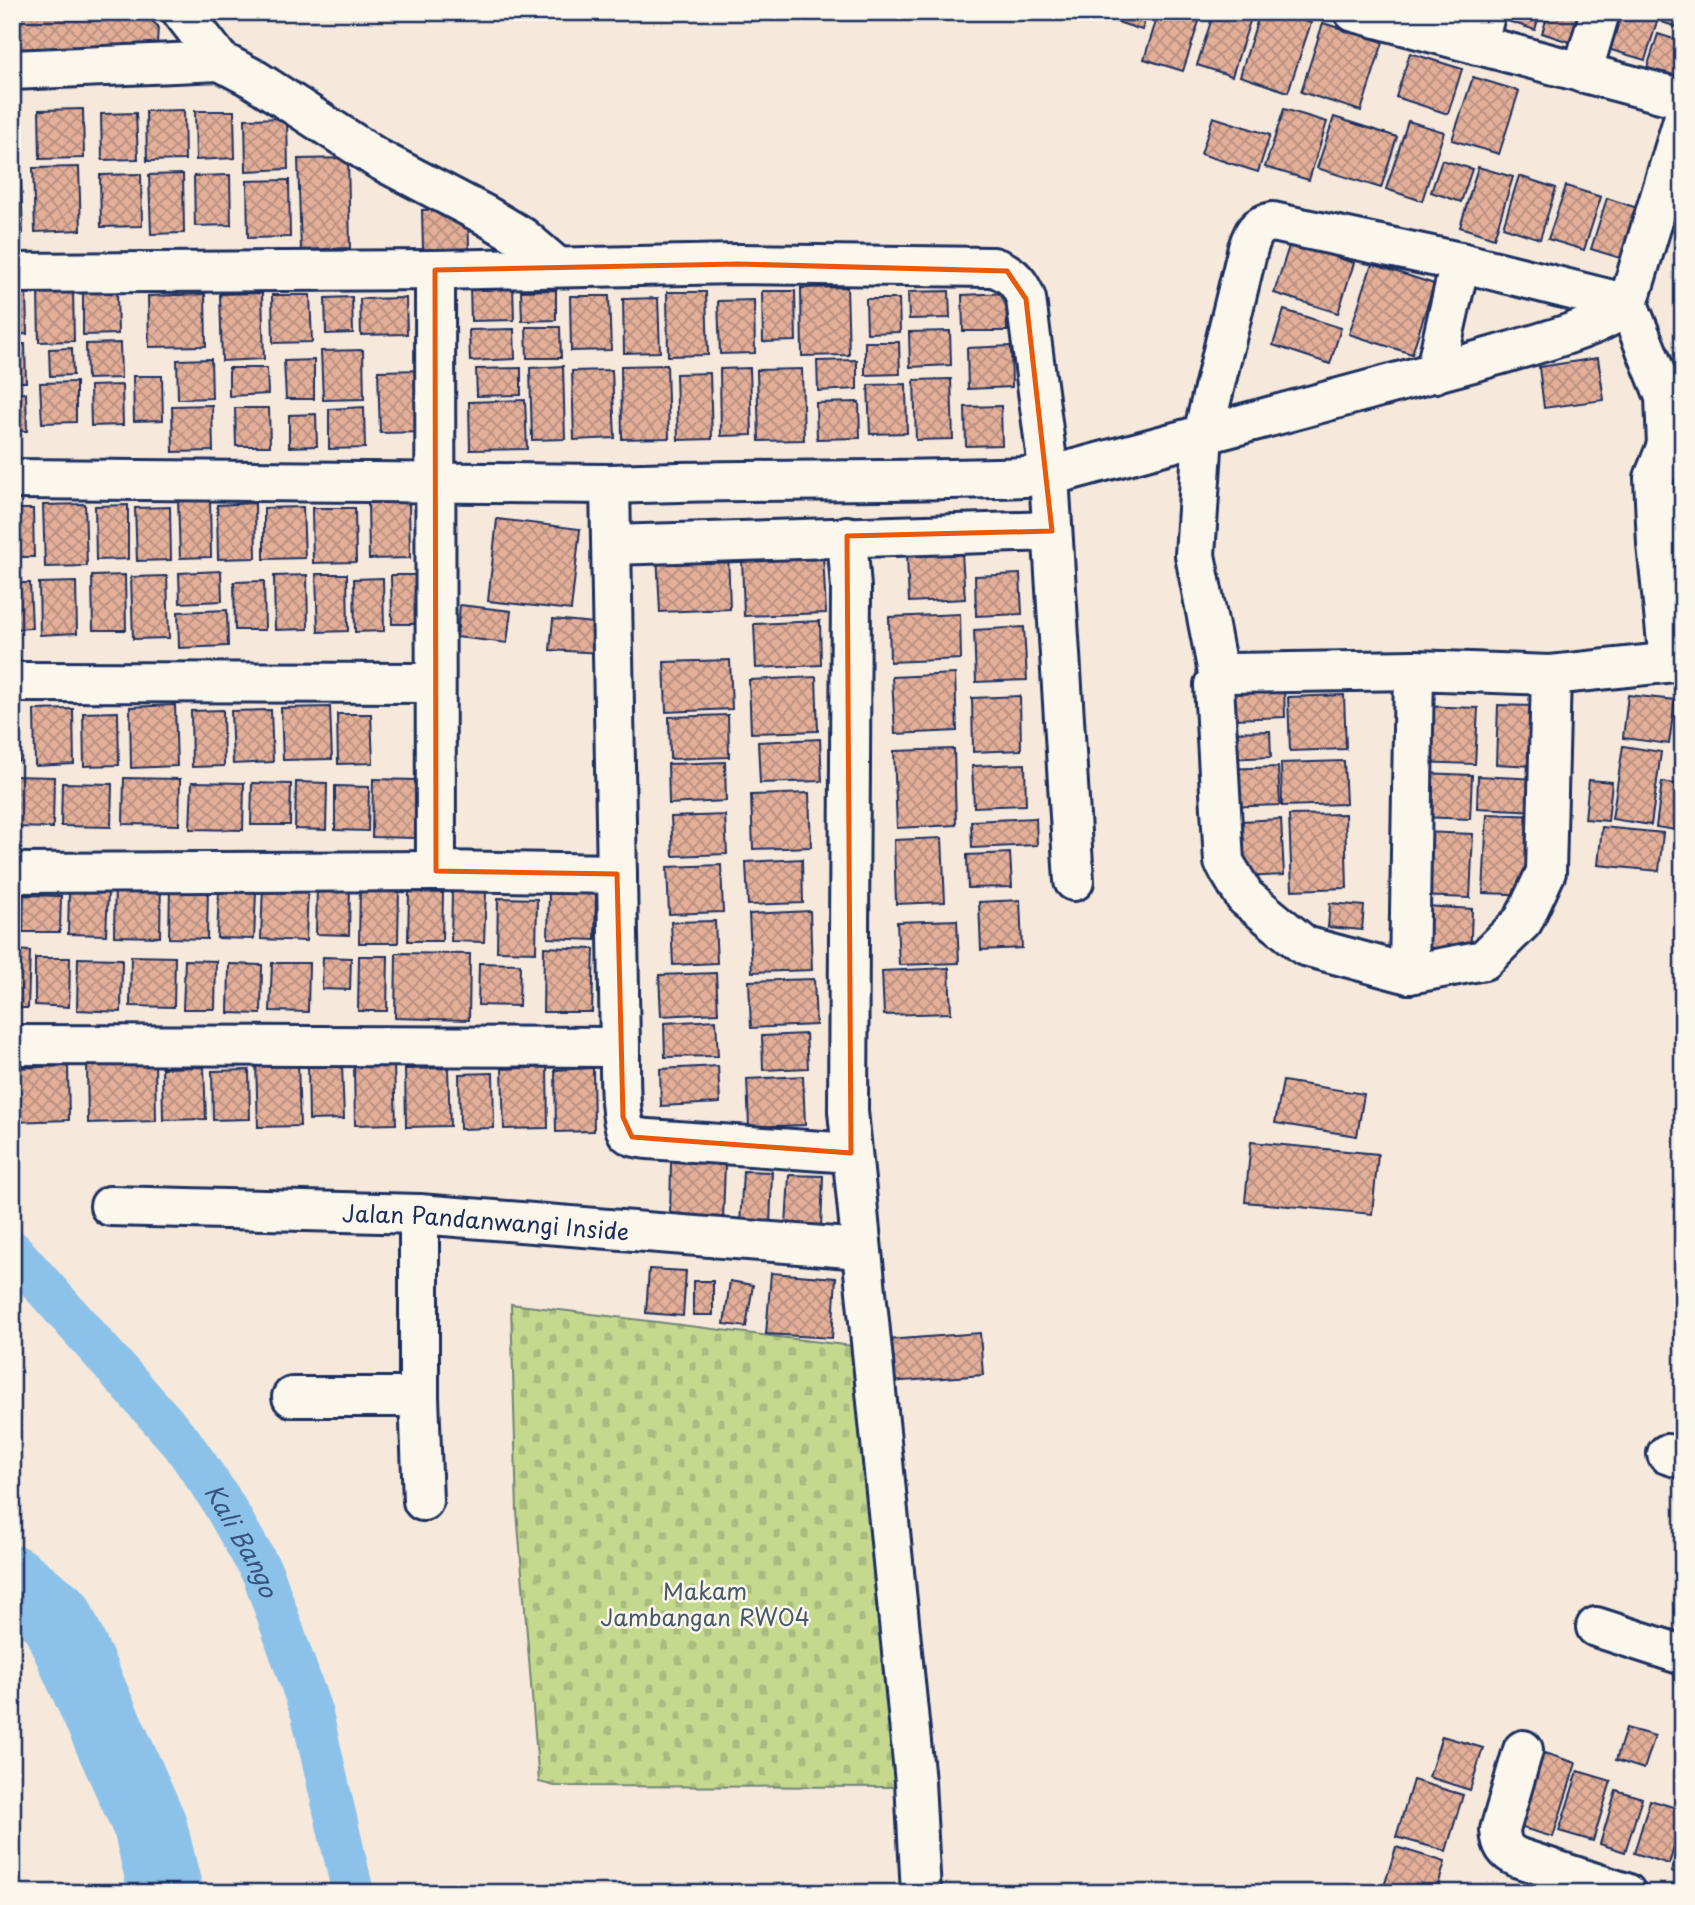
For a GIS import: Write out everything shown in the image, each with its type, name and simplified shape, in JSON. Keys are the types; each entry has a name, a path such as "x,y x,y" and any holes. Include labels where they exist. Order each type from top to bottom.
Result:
{"street":[{"path":"182,12 220,61 254,79 378,159 512,231 557,267"},
{"path":"1354,12 1482,28 1582,73 1683,99"},
{"path":"1582,73 1600,12"},
{"path":"12,71 220,61"},
{"path":"12,479 610,484 1049,476 1435,373 1575,331 1615,315 1628,304 1683,120"},
{"path":"1219,678 1195,555 1203,433 1253,231 1261,225 1282,222 1460,262 1628,304"},
{"path":"1435,373 1460,262"},
{"path":"12,273 435,270 738,264 993,267 1007,271 1023,289 1026,299 1049,476 1074,881"},
{"path":"435,270 436,870"},
{"path":"1551,676 1546,872 1523,921 1484,960 1409,974 1305,946 1245,897 1224,862 1214,685 1228,673 1414,670 1551,676 1676,662 1657,544 1654,478 1667,445 1665,397 1628,304"},
{"path":"610,484 620,1047 626,1130 632,1136 851,1153"},
{"path":"612,545 1052,531"},
{"path":"848,536 851,587 848,1111 915,1782 921,1893"},
{"path":"1409,974 1414,670"},
{"path":"12,682 435,683"},
{"path":"12,873 436,870 617,874"},
{"path":"12,1045 620,1047"},
{"name":"Jalan Pandanwangi Inside","path":"110,1206 419,1214 861,1249"},
{"path":"419,1214 419,1397 424,1501"},
{"path":"292,1397 419,1397"},
{"path":"1596,1627 1683,1655"},
{"path":"1523,1750 1500,1830 1506,1851 1519,1858 1626,1893"}],"highlighted area":[{"path":"738,264 1007,271 1026,299 1052,531 847,536 851,1153 632,1137 623,1117 617,874 436,871 435,270"}],"green space":[{"name":"Makam Jambangan RW04","path":"511,1304 852,1346 874,1494 901,1787 555,1786 539,1782 517,1511"}],"building":[{"path":"12,12 139,12 158,26 156,62 12,62"},
{"path":"1110,12 1147,12 1142,30 1108,19"},
{"path":"1159,12 1202,12 1183,71 1144,59"},
{"path":"1214,12 1253,12 1232,76 1197,65"},
{"path":"1260,12 1277,12 1311,23 1288,92 1240,76"},
{"path":"1494,12 1540,12 1535,30 1493,16"},
{"path":"1549,12 1592,12 1581,46 1542,33"},
{"path":"1619,12 1660,12 1645,60 1608,49"},
{"path":"1665,12 1683,12 1683,29 1662,22"},
{"path":"1323,23 1383,42 1361,111 1301,92"},
{"path":"1658,34 1683,42 1681,82 1646,71"},
{"path":"1410,53 1462,69 1448,114 1396,97"},
{"path":"1473,77 1519,91 1499,154 1452,140"},
{"path":"12,103 19,103 20,159 12,159"},
{"path":"83,109 84,158 40,159 39,110"},
{"path":"1284,109 1327,122 1309,180 1265,167"},
{"path":"184,110 185,160 147,161 146,111"},
{"path":"195,111 234,111 235,158 196,160"},
{"path":"136,113 138,159 102,160 101,114"},
{"path":"1213,117 1270,135 1258,172 1201,154"},
{"path":"1334,117 1397,137 1381,188 1317,168"},
{"path":"287,118 288,169 246,171 245,119"},
{"path":"1408,121 1444,132 1422,201 1386,189"},
{"path":"348,158 350,248 301,250 298,159"},
{"path":"1442,160 1472,169 1461,202 1431,192"},
{"path":"79,167 81,230 35,232 33,168"},
{"path":"1478,167 1513,177 1494,238 1460,227"},
{"path":"141,174 142,226 101,227 100,175"},
{"path":"183,174 184,233 151,234 149,175"},
{"path":"230,175 231,225 195,226 194,176"},
{"path":"1519,176 1556,188 1540,239 1503,227"},
{"path":"21,180 23,233 12,233 12,181"},
{"path":"289,180 290,237 248,238 247,181"},
{"path":"1566,186 1601,197 1584,250 1548,239"},
{"path":"1607,198 1646,211 1630,261 1591,249"},
{"path":"468,209 469,249 423,250 422,210"},
{"path":"1290,243 1354,263 1338,313 1274,293"},
{"path":"1372,264 1434,284 1412,354 1349,334"},
{"path":"513,285 514,320 471,321 470,287"},
{"path":"847,287 849,355 802,356 801,288"},
{"path":"26,288 27,334 12,335 12,289"},
{"path":"73,288 74,341 39,342 38,290"},
{"path":"556,290 556,320 522,321 521,291"},
{"path":"117,291 118,334 83,335 83,292"},
{"path":"762,291 795,291 796,341 763,342"},
{"path":"949,291 950,318 909,319 908,292"},
{"path":"667,292 706,292 708,355 668,356"},
{"path":"262,293 264,359 222,361 220,294"},
{"path":"1006,293 1007,331 963,331 962,295"},
{"path":"205,294 206,346 149,347 148,296"},
{"path":"272,295 310,295 312,342 273,343"},
{"path":"570,296 609,296 611,350 571,351"},
{"path":"352,297 353,333 326,334 325,298"},
{"path":"406,298 407,334 361,335 360,299"},
{"path":"658,298 660,352 624,353 623,299"},
{"path":"866,299 899,299 900,332 867,333"},
{"path":"754,300 755,353 720,354 718,301"},
{"path":"1284,310 1341,328 1330,364 1273,345"},
{"path":"526,327 560,327 561,358 527,358"},
{"path":"514,329 515,359 470,361 469,330"},
{"path":"950,331 951,365 910,367 909,332"},
{"path":"865,342 899,342 900,374 865,375"},
{"path":"120,343 121,378 87,379 86,344"},
{"path":"12,344 25,344 26,382 12,382"},
{"path":"1011,346 1012,387 968,389 967,348"},
{"path":"72,348 73,375 50,376 49,349"},
{"path":"363,350 364,399 323,400 321,351"},
{"path":"1598,358 1604,400 1544,408 1539,367"},
{"path":"211,359 212,398 178,399 177,360"},
{"path":"314,360 314,399 286,399 284,361"},
{"path":"857,360 857,389 818,391 817,361"},
{"path":"667,365 669,438 622,439 621,366"},
{"path":"563,366 565,439 532,440 530,368"},
{"path":"229,368 267,368 268,394 229,396"},
{"path":"521,368 521,395 477,396 476,369"},
{"path":"750,368 752,435 721,436 720,369"},
{"path":"802,369 804,440 759,441 757,370"},
{"path":"424,370 425,432 380,433 378,371"},
{"path":"612,370 615,438 574,440 572,371"},
{"path":"710,373 712,439 678,440 676,374"},
{"path":"133,376 162,376 163,420 134,421"},
{"path":"951,379 953,439 916,440 914,380"},
{"path":"76,382 76,422 42,423 40,383"},
{"path":"906,384 907,433 870,434 868,385"},
{"path":"122,385 123,425 91,426 90,386"},
{"path":"12,393 26,393 27,431 12,431"},
{"path":"525,400 527,449 470,450 469,402"},
{"path":"859,402 860,438 817,439 816,403"},
{"path":"212,405 213,451 173,452 172,406"},
{"path":"1001,406 1002,445 966,446 965,407"},
{"path":"364,407 365,448 329,449 329,409"},
{"path":"235,408 269,408 270,446 236,446"},
{"path":"316,414 317,446 289,447 289,415"},
{"path":"210,498 211,557 180,558 178,499"},
{"path":"409,500 410,558 369,559 368,501"},
{"path":"255,503 256,558 218,559 217,505"},
{"path":"85,504 87,566 45,567 43,505"},
{"path":"128,505 128,559 96,560 95,506"},
{"path":"170,507 171,560 137,561 135,508"},
{"path":"303,507 305,558 264,559 264,508"},
{"path":"312,508 355,508 356,562 313,563"},
{"path":"12,509 33,509 34,557 12,557"},
{"path":"497,519 580,529 571,610 488,601"},
{"path":"728,550 730,609 660,612 657,553"},
{"path":"962,553 965,599 909,602 907,556"},
{"path":"823,554 826,613 744,616 742,557"},
{"path":"221,571 222,601 180,603 179,573"},
{"path":"316,574 347,574 348,631 318,632"},
{"path":"1020,574 1022,614 976,616 975,576"},
{"path":"125,575 126,630 93,630 92,576"},
{"path":"307,575 308,629 275,630 274,576"},
{"path":"391,575 422,575 423,624 392,624"},
{"path":"167,576 169,638 133,639 131,577"},
{"path":"383,578 384,631 355,632 354,579"},
{"path":"264,581 265,630 235,630 234,582"},
{"path":"76,582 77,633 40,635 39,583"},
{"path":"12,583 30,583 32,628 12,629"},
{"path":"460,605 511,611 507,643 457,637"},
{"path":"227,610 228,646 179,648 178,612"},
{"path":"960,614 961,659 890,662 889,617"},
{"path":"553,619 603,624 601,653 550,650"},
{"path":"820,621 821,665 756,668 754,624"},
{"path":"1024,627 1027,680 976,682 974,630"},
{"path":"730,660 732,709 666,712 664,662"},
{"path":"955,674 957,731 895,734 892,677"},
{"path":"816,677 818,731 751,733 749,680"},
{"path":"1284,687 1285,717 1233,719 1233,689"},
{"path":"1344,695 1346,749 1290,751 1288,697"},
{"path":"1628,695 1675,700 1669,744 1623,738"},
{"path":"1020,696 1021,750 973,752 972,698"},
{"path":"12,703 17,703 19,761 12,761"},
{"path":"175,705 177,766 131,768 130,707"},
{"path":"1498,705 1535,706 1533,766 1496,764"},
{"path":"1417,706 1478,708 1475,764 1415,762"},
{"path":"330,707 332,759 283,760 281,708"},
{"path":"73,709 74,764 35,766 34,710"},
{"path":"223,710 224,766 192,767 191,711"},
{"path":"271,710 273,762 233,764 231,711"},
{"path":"118,712 119,765 84,766 83,713"},
{"path":"337,714 371,714 373,763 338,764"},
{"path":"728,715 729,757 670,759 669,717"},
{"path":"1270,731 1271,757 1225,759 1224,732"},
{"path":"820,739 822,781 760,783 758,742"},
{"path":"1623,746 1661,752 1651,825 1612,819"},
{"path":"954,749 956,825 897,828 894,751"},
{"path":"1344,761 1346,804 1282,806 1281,763"},
{"path":"725,762 726,801 669,804 668,764"},
{"path":"1025,764 1026,805 974,807 972,766"},
{"path":"1278,767 1280,805 1227,807 1225,769"},
{"path":"1423,773 1472,775 1470,819 1420,817"},
{"path":"12,776 54,777 53,828 12,827"},
{"path":"1478,776 1541,779 1540,811 1477,808"},
{"path":"124,778 180,779 179,825 123,824"},
{"path":"373,779 417,780 416,838 372,837"},
{"path":"1589,780 1612,782 1608,821 1585,819"},
{"path":"192,782 244,783 243,830 190,829"},
{"path":"296,782 327,783 326,830 295,829"},
{"path":"1662,782 1683,785 1683,831 1656,827"},
{"path":"62,783 112,784 111,827 61,826"},
{"path":"252,783 291,784 290,825 251,825"},
{"path":"335,786 369,787 368,831 335,830"},
{"path":"809,793 811,847 753,849 751,795"},
{"path":"1345,814 1347,888 1292,890 1289,815"},
{"path":"1487,814 1538,816 1534,895 1483,893"},
{"path":"725,815 727,854 673,856 671,817"},
{"path":"1036,818 1037,845 972,848 971,821"},
{"path":"1281,819 1284,875 1243,877 1241,821"},
{"path":"1602,827 1663,833 1659,871 1598,865"},
{"path":"1422,832 1473,834 1470,898 1419,896"},
{"path":"942,838 945,902 896,904 894,840"},
{"path":"1010,853 1012,887 968,888 967,855"},
{"path":"802,859 803,903 748,905 746,862"},
{"path":"721,865 723,912 669,914 667,867"},
{"path":"115,878 161,879 160,937 114,936"},
{"path":"263,884 308,885 306,941 261,939"},
{"path":"317,884 350,885 349,935 316,934"},
{"path":"170,886 208,886 207,939 169,938"},
{"path":"360,887 399,888 398,943 359,943"},
{"path":"69,891 108,891 106,935 68,934"},
{"path":"219,891 256,892 254,939 217,938"},
{"path":"452,891 486,892 484,942 451,941"},
{"path":"549,891 596,892 595,940 548,938"},
{"path":"409,892 443,893 442,941 408,941"},
{"path":"24,895 61,896 60,932 23,932"},
{"path":"498,898 537,899 536,952 497,951"},
{"path":"1020,900 1022,948 981,950 979,902"},
{"path":"1330,903 1364,906 1362,930 1328,927"},
{"path":"1426,906 1472,909 1470,961 1423,959"},
{"path":"810,911 812,970 752,972 749,914"},
{"path":"957,920 959,963 899,965 897,922"},
{"path":"715,921 717,963 673,965 671,922"},
{"path":"544,947 594,949 592,1012 543,1012"},
{"path":"12,950 30,951 28,1008 12,1008"},
{"path":"396,953 470,954 469,1020 395,1018"},
{"path":"131,956 175,957 174,1007 130,1006"},
{"path":"359,956 388,956 387,1011 358,1011"},
{"path":"323,957 351,958 350,990 322,989"},
{"path":"35,958 70,958 69,1007 35,1005"},
{"path":"78,958 122,959 121,1012 77,1010"},
{"path":"185,960 216,961 215,1009 183,1009"},
{"path":"272,963 309,963 308,1012 270,1011"},
{"path":"479,963 520,964 519,1006 478,1005"},
{"path":"229,964 262,965 261,1014 228,1013"},
{"path":"949,968 951,1013 884,1015 882,971"},
{"path":"716,973 718,1013 661,1016 659,975"},
{"path":"814,979 816,1025 751,1028 749,981"},
{"path":"716,1020 718,1056 665,1057 664,1023"},
{"path":"806,1034 808,1068 763,1070 762,1036"},
{"path":"298,1061 300,1126 258,1127 256,1062"},
{"path":"155,1062 156,1121 88,1123 87,1064"},
{"path":"342,1065 344,1119 309,1120 308,1066"},
{"path":"68,1066 69,1120 12,1122 12,1068"},
{"path":"394,1066 396,1124 355,1125 354,1067"},
{"path":"718,1066 720,1103 661,1106 660,1069"},
{"path":"204,1067 206,1119 163,1120 162,1068"},
{"path":"547,1067 548,1128 504,1129 502,1069"},
{"path":"448,1068 450,1126 406,1127 405,1069"},
{"path":"593,1068 594,1131 556,1132 555,1070"},
{"path":"249,1070 250,1119 213,1120 212,1071"},
{"path":"493,1073 494,1128 460,1129 459,1074"},
{"path":"803,1076 805,1125 749,1127 747,1079"},
{"path":"1283,1081 1364,1094 1357,1136 1275,1123"},
{"path":"1251,1142 1378,1154 1372,1214 1245,1202"},
{"path":"671,1162 725,1164 723,1220 670,1219"},
{"path":"743,1171 772,1172 770,1227 740,1225"},
{"path":"789,1175 823,1176 821,1228 786,1226"},
{"path":"649,1269 686,1271 683,1316 646,1313"},
{"path":"771,1273 836,1278 832,1338 766,1334"},
{"path":"693,1281 713,1281 713,1315 693,1315"},
{"path":"730,1281 753,1285 746,1327 724,1324"},
{"path":"980,1333 983,1375 890,1382 887,1340"},
{"path":"1626,1728 1655,1736 1644,1769 1616,1760"},
{"path":"1442,1736 1483,1748 1470,1790 1429,1777"},
{"path":"1528,1748 1576,1763 1553,1837 1506,1823"},
{"path":"1578,1771 1611,1781 1593,1841 1559,1831"},
{"path":"1413,1780 1463,1795 1446,1851 1396,1837"},
{"path":"1616,1790 1642,1798 1625,1852 1600,1844"},
{"path":"1650,1800 1683,1810 1669,1864 1634,1853"},
{"path":"1683,1833 1683,1875 1671,1872"},
{"path":"1396,1847 1445,1862 1436,1893 1382,1893"}],"waterway":[{"name":"Kali Bango","path":"12,1251 182,1443 219,1497 263,1574 312,1714 353,1893"},
{"name":"Kali Bango","path":"12,1582 56,1616 150,1826 166,1893"}]}
